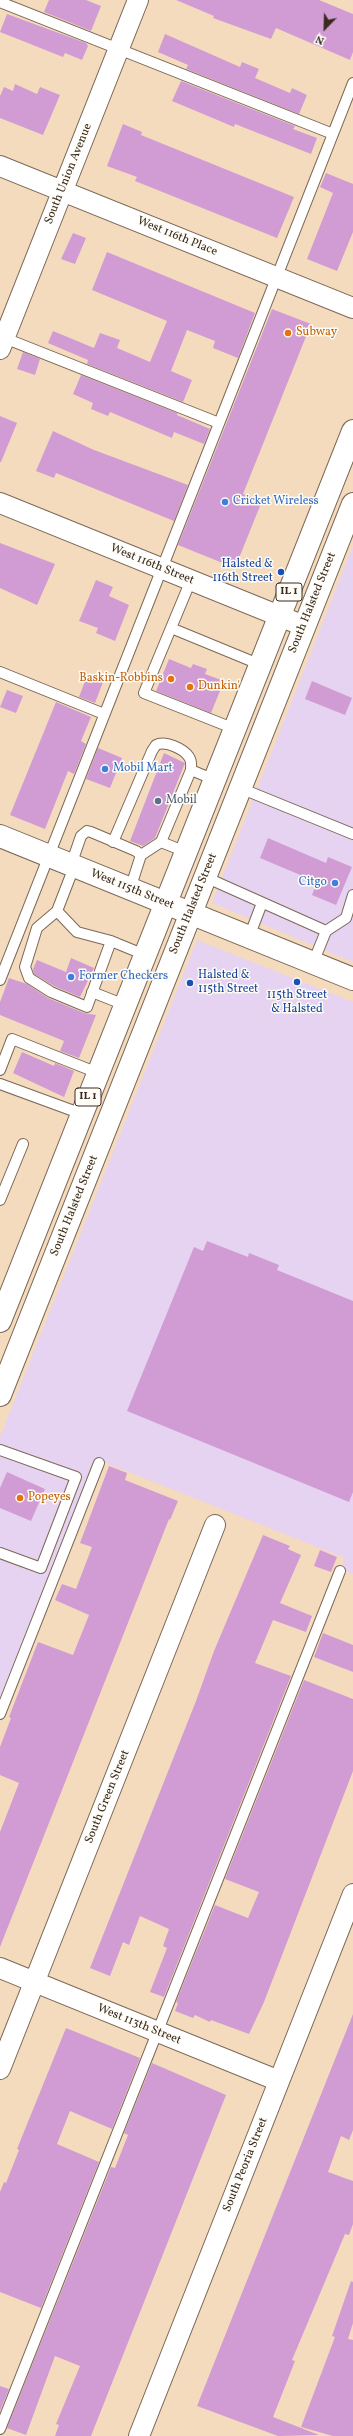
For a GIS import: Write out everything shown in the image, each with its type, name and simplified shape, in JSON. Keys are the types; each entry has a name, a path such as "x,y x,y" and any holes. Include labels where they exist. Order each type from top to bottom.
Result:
{"main road":[{"name":"IL 1","path":"0,1321 353,431"},
{"name":"South Halsted Street","path":"0,1395 353,504"},
{"name":"West 115th Street","path":"0,836 353,979"}],"street":[{"name":"South Union Avenue","path":"1,341 138,0"},
{"name":"West 116th Place","path":"0,166 353,307"},
{"name":"West 116th Street","path":"0,503 304,626"},
{"name":"South Green Street","path":"0,2069 215,1525"},
{"name":"South Peoria Street","path":"139,2436 353,1894"},
{"name":"West 113th Street","path":"0,1968 279,2081"}],"lane":[{"path":"0,2 333,134"},
{"path":"0,980 353,83"},
{"path":"1,341 219,423"},
{"path":"191,580 144,693 235,730"},
{"path":"171,628 261,665"},
{"path":"0,672 104,714"},
{"path":"113,842 152,751 156,745 165,743 185,753 191,762 191,770 161,842 141,855 130,889"},
{"path":"191,770 215,780"},
{"path":"240,788 353,834"},
{"path":"111,941 87,1007 51,992 29,978 25,967 37,928 57,911 83,833 90,832 136,851 141,855"},
{"path":"161,842 186,852"},
{"path":"205,877 326,931"},
{"path":"313,963 326,931 346,918 353,895"},
{"path":"249,937 262,903"},
{"path":"57,911 77,932 111,941 145,955"},
{"path":"92,992 125,1005"},
{"path":"0,1070 12,1039 98,1073"},
{"path":"0,1084 82,1114"},
{"path":"1,1196 23,1144"},
{"path":"0,1450 76,1477 41,1568 0,1553"},
{"path":"0,1714 99,1463"},
{"path":"0,2429 340,1571"}],"shaded area":[{"path":"353,546 353,962 212,903"},
{"path":"197,940 353,1002 353,1574 341,1570 345,1558 96,1459 0,1703 0,1437"}],"building":[{"path":"49,0 86,0 101,6 91,31 44,12"},
{"path":"176,0 319,0 353,14 353,52 350,60 276,28 271,39 213,18 214,16"},
{"path":"7,14 86,43 88,46 82,60 65,53 63,57 0,32"},
{"path":"165,34 240,67 242,62 259,69 255,78 290,93 292,88 307,95 299,114 186,69 188,65 158,52"},
{"path":"181,81 295,126 293,129 317,138 311,154 235,124 234,127 172,101"},
{"path":"15,84 37,94 40,87 60,95 43,135 0,118 0,96 4,87 13,91"},
{"path":"123,124 142,132 141,135 294,197 277,238 135,181 137,177 107,166"},
{"path":"326,173 353,184 353,232 337,271 307,259 333,193 320,187"},
{"path":"73,233 86,238 75,264 61,259"},
{"path":"107,252 255,313 238,358 213,348 215,341 187,330 171,371 192,380 183,402 87,364 88,360 48,343 53,331 94,348 100,333 120,340 117,348 150,362 167,321 92,290"},
{"path":"272,309 311,324 243,494 262,501 235,568 178,545"},
{"path":"23,352 40,359 35,375 17,369"},
{"path":"81,375 177,413 177,415 210,429 204,444 174,432 172,438 110,412 108,416 91,409 93,403 73,394"},
{"path":"0,416 17,423 1,462 0,462"},
{"path":"53,431 94,450 188,485 174,521 56,473 54,478 36,471"},
{"path":"0,543 55,564 37,605 0,588"},
{"path":"96,580 113,587 109,596 129,605 115,641 96,633 98,628 79,621"},
{"name":"Dunkin'","path":"169,659 191,668 193,664 207,669 205,674 224,681 211,713 156,691"},
{"path":"87,676 103,682 95,703 79,697"},
{"path":"312,681 352,698 345,715 305,699"},
{"path":"7,690 23,696 16,713 0,707"},
{"path":"56,702 91,717 81,741 86,744 74,774 68,771 45,829 10,815"},
{"name":"Mobil Mart","path":"98,748 122,758 110,788 86,779"},
{"name":"Mobil","path":"164,753 185,763 155,838 143,846 130,841"},
{"name":"Citgo","path":"268,838 326,863 328,857 352,867 336,905 312,895 317,882 260,858"},
{"name":"Former Checkers","path":"71,958 94,968 80,997 54,986 34,974 33,969 37,960 66,972"},
{"path":"9,978 27,984 48,998 84,1013 96,1015 79,1058 60,1051 64,1041 0,1015 0,1002"},
{"path":"22,1052 54,1066 55,1063 74,1071 64,1097 13,1073"},
{"path":"207,1241 248,1257 249,1253 279,1265 277,1270 353,1301 353,1492 349,1502 127,1411 194,1247 203,1251"},
{"path":"109,1466 127,1473 125,1480 178,1501 170,1520 169,1519 0,1947 0,1832 19,1783 0,1775 0,1747 11,1718 9,1717 38,1642 73,1655 89,1615 55,1600 62,1584 76,1589 92,1547 80,1543"},
{"name":"Popeyes","path":"7,1472 45,1489 31,1521 0,1508 0,1488"},
{"path":"263,1535 290,1546 288,1549 301,1555 280,1603 312,1616 306,1632 273,1620 255,1663 291,1676 164,1997 150,1992 167,1948 163,1946 169,1929 140,1916 129,1945 123,1942 110,1976 90,1968 196,1701 214,1651"},
{"path":"320,1550 337,1557 331,1572 314,1566"},
{"path":"323,1633 353,1645 353,1672 314,1657"},
{"path":"304,1680 353,1699 353,1771 264,2002 249,2034 211,2020 210,2022 195,2015 193,2018 175,2011 178,2003 176,2002 215,1905 248,1918 259,1892 225,1879"},
{"path":"353,2014 353,2130 349,2140 341,2136 328,2172 353,2181 353,2224 349,2235 345,2234 292,2360 295,2361 273,2417 319,2435 278,2436 197,2406"},
{"path":"66,2028 140,2058 112,2129 70,2111 57,2144 99,2162 41,2308 0,2292 0,2192 4,2182 6,2183 19,2150 17,2149"},
{"path":"152,2063 226,2095 91,2436 55,2436 59,2425 56,2424 80,2366 55,2356 26,2435 7,2428 111,2167 115,2168 128,2135 124,2133"},
{"path":"351,2281 353,2282 353,2323 348,2339 353,2340 353,2436 333,2436 301,2427 335,2337 332,2336"},
{"path":"0,2386 9,2389 0,2411"}],"place":[{"name":"Subway","path":"288,333"},
{"name":"Cricket Wireless","path":"225,502"},
{"name":"Halsted & 116th Street","path":"281,572"},
{"name":"Baskin-Robbins","path":"171,679"},
{"name":"Dunkin'","path":"190,687"},
{"name":"Mobil Mart","path":"105,769"},
{"name":"Mobil","path":"158,801"},
{"name":"Citgo","path":"335,883"},
{"name":"Former Checkers","path":"71,977"},
{"name":"115th Street & Halsted","path":"297,982"},
{"name":"Halsted & 115th Street","path":"190,983"},
{"name":"Popeyes","path":"20,1498"}]}
